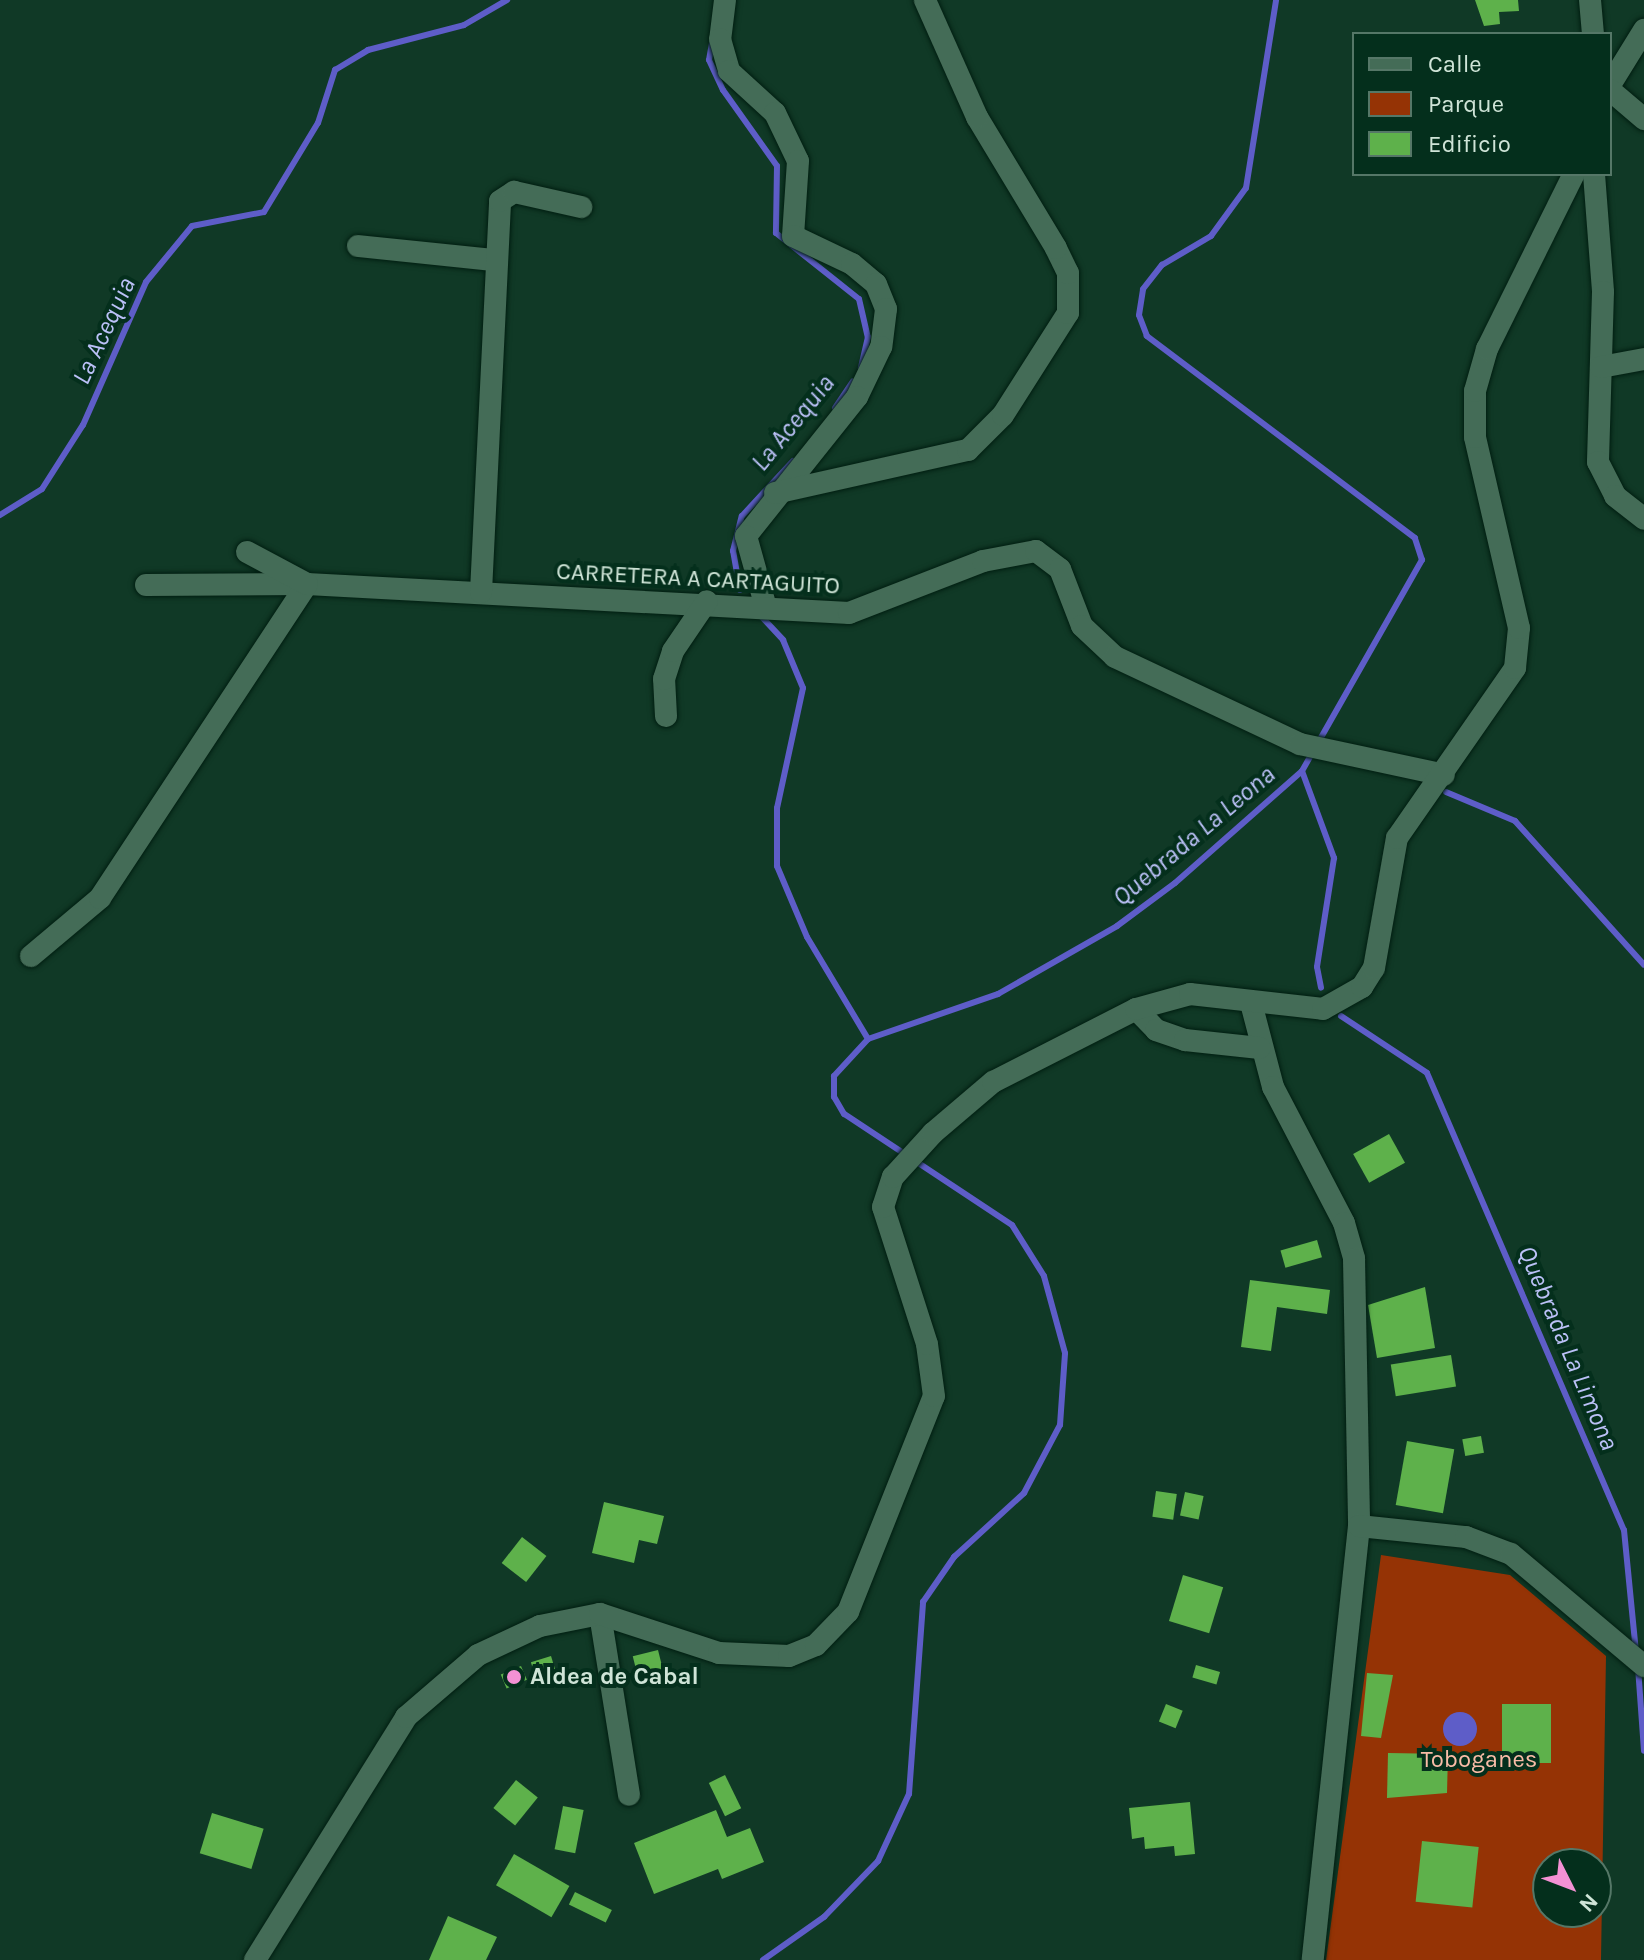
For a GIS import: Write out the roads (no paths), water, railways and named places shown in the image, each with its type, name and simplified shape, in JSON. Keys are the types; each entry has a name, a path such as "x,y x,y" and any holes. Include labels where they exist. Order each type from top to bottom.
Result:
{"street":[{"path":"725,0 720,39 729,71 775,113 798,161 793,236 852,264 876,284 886,309 881,347 857,397 774,494 746,536 765,604"},
{"path":"774,494 968,450 1003,415 1068,313 1068,273 977,117 925,0"},
{"path":"1590,0 1593,32"},
{"path":"1612,85 1644,30"},
{"path":"1612,90 1644,119"},
{"path":"255,1960 406,1717 430,1690 511,1638 600,1614 719,1653 764,1658 816,1645 848,1612 934,1396 918,1309 886,1233 883,1207 893,1177 933,1133 993,1082 1136,1009 1190,994 1323,1009 1362,987 1374,968 1397,838 1444,775 1515,668 1519,628 1475,437 1475,391 1487,349 1573,176"},
{"path":"1594,176 1603,480 1644,519"},
{"path":"481,592 494,260 506,194 581,207"},
{"path":"358,246 494,260"},
{"path":"1601,367 1644,359"},
{"name":"CARRETERA A CARTAGUITO","path":"146,585 307,584 765,604 849,613 983,561 1036,551 1060,569 1098,646 1300,744 1330,754 1444,775"},
{"path":"31,956 100,898 307,584 247,552"},
{"path":"666,716 664,679 673,651 707,601"},
{"path":"1251,1003 1260,1048 1344,1223 1354,1259 1359,1526 1313,1960"},
{"path":"1136,1009 1156,1030 1185,1040 1260,1048"},
{"path":"1359,1526 1466,1537 1511,1554 1644,1666"},
{"path":"600,1614 629,1795"}],"waterway":[{"name":"La Acequia","path":"0,515 42,489 83,425 146,282 192,226 264,212 318,123 335,70 368,50 464,25 507,0"},
{"name":"Quebrada La Leona","path":"763,1960 824,1917 878,1861 909,1794 923,1602 954,1557 1024,1493 1060,1425 1065,1353 1044,1276 1012,1225 844,1114 834,1097 834,1076 868,1039 998,994 1117,926 1175,883 1302,771 1422,560 1415,538 1147,336 1139,315 1143,289 1162,265 1211,236 1246,188 1276,0"},
{"name":"La Acequia","path":"712,43 709,60 723,90 777,166 776,233 859,299 868,337 861,368"},
{"name":"La Acequia","path":"835,408 853,381"},
{"name":"La Acequia","path":"740,590 733,551 742,516 793,461"},
{"name":"La Acequia","path":"760,615 783,640 803,688 777,808 777,866 807,937 868,1039"},
{"name":"Quebrada La Limona","path":"1302,771 1334,858 1317,967 1321,988"},
{"path":"1446,792 1515,821 1644,965"},
{"name":"Quebrada La Limona","path":"1341,1016 1427,1073 1624,1530 1636,1652"},
{"name":"Quebrada La Limona","path":"1638,1667 1644,1751"}],"place":[{"name":"Aldea de Cabal","path":"514,1677"}],"park label":[{"name":"Toboganes","path":"1479,1760"}]}
